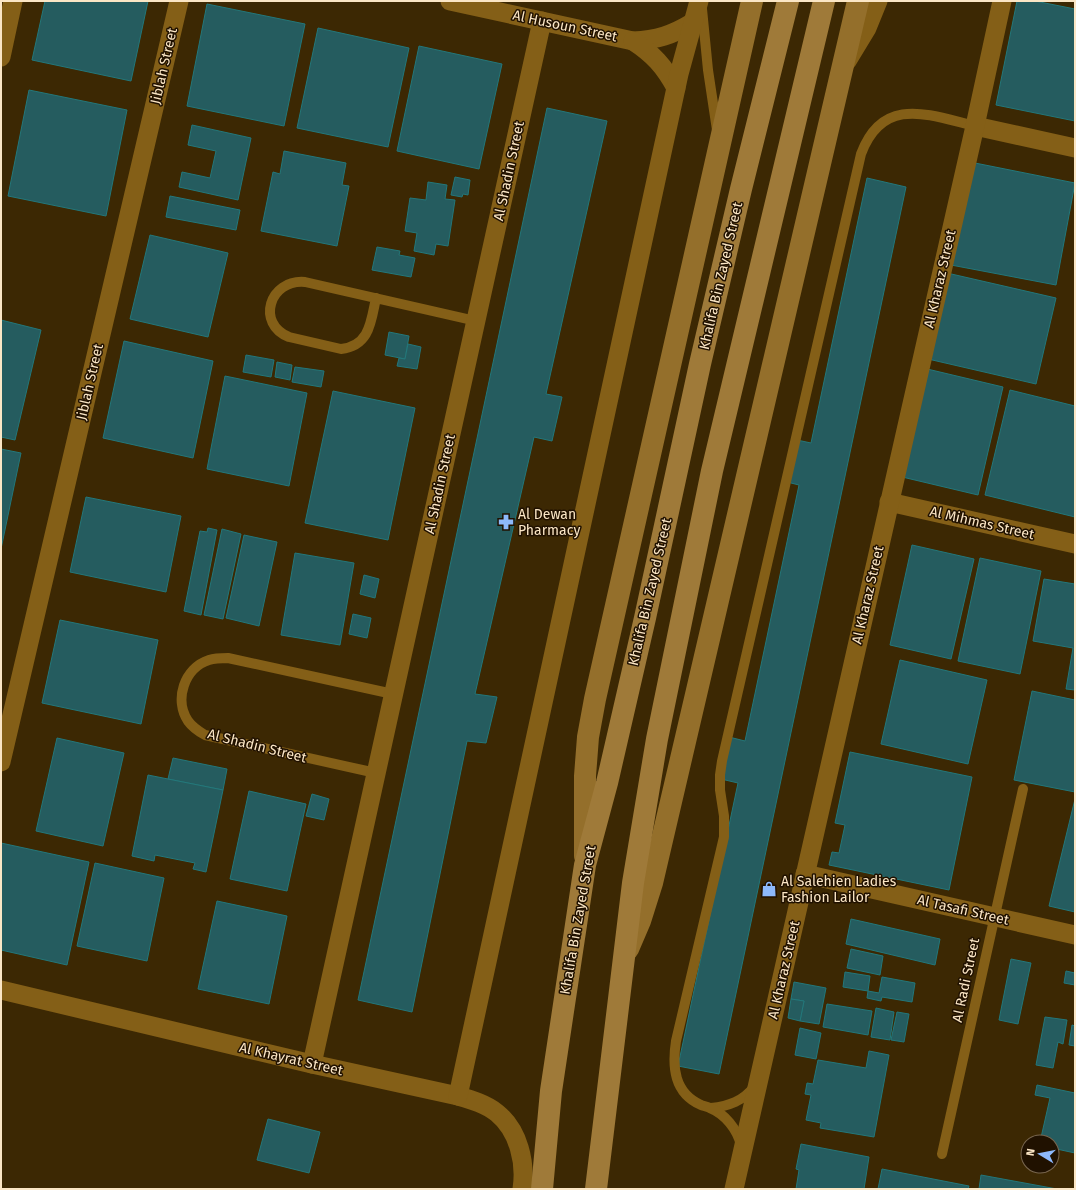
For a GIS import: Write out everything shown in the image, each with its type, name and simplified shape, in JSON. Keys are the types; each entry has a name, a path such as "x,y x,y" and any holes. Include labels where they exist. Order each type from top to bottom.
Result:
{"highway":[{"name":"Khalifa Bin Zayed Street","path":"542,1189 550,1091 585,865 607,783 645,618 700,364 788,1"},
{"path":"596,1189 633,883 653,761 712,471 824,1"}],"main road":[{"path":"585,865 585,776 588,737 595,699 752,1"},
{"path":"624,958 640,921 652,883 858,1"}],"street":[{"path":"1,57 13,1"},
{"name":"Jiblah Street","path":"1,762 179,1"},
{"name":"Al Husoun Street","path":"450,1 519,8 542,21 633,41 664,37 679,31 692,22"},
{"path":"458,1096 676,88 692,22 700,1"},
{"path":"843,68 867,28 878,1"},
{"name":"Al Kharaz Street","path":"734,1189 1002,1"},
{"name":"Al Shadin Street","path":"312,1064 542,21"},
{"name":"Al Husoun Street","path":"633,41 658,61 676,88"},
{"path":"975,126 1075,148"},
{"name":"Al Mihmas Street","path":"889,502 1075,544"},
{"name":"Al Tasafi Street","path":"805,874 1075,935"},
{"name":"Al Khayrat Street","path":"1,990 312,1064 458,1096 478,1102 498,1113 515,1136 521,1156 523,1178 522,1189"}],"lane":[{"path":"700,1 719,144"},
{"path":"743,1150 740,1140 729,1121 711,1108 701,1105 682,1089 676,1078 674,1066 676,1041 724,837 724,816 720,790 722,761 865,143 871,134 884,122 900,115 911,113 923,114 975,126"},
{"path":"376,298 367,333 362,340 348,348 341,349 289,337 282,334 271,320 271,303 275,295 280,289 288,284 297,282 376,298 476,321"},
{"name":"Al Shadin Street","path":"376,774 205,735 195,729 188,721 183,711 181,699 182,688 192,671 200,665 208,660 223,658 393,694"},
{"name":"Al Radi Street","path":"942,1154 1023,789"},
{"path":"711,1108 739,1101 753,1088 758,1080"}],"building":[{"path":"45,1 148,1 131,81 32,60"},
{"path":"1017,1 1035,1 1075,9 1075,121 996,105"},
{"path":"207,4 305,24 284,126 187,106"},
{"path":"318,28 409,48 388,147 297,128"},
{"path":"419,46 502,64 479,169 397,151"},
{"path":"29,90 127,110 106,216 8,196"},
{"path":"547,108 607,121 546,394 562,397 552,441 534,437 475,694 497,697 486,743 467,741 412,1012 358,1000"},
{"path":"192,125 251,138 238,200 179,187 182,172 210,178 216,151 188,145"},
{"path":"284,151 346,163 342,185 349,186 337,246 261,231 273,172 280,174"},
{"path":"970,162 1075,183 1056,285 951,265"},
{"path":"455,177 470,180 468,195 463,194 462,197 451,195"},
{"path":"867,178 906,187 719,1074 678,1066 738,783 721,779 729,737 745,741 799,485 787,482 797,440 811,443"},
{"path":"428,182 447,185 445,199 455,200 448,246 436,244 434,255 414,251 417,233 405,231 410,198 426,200"},
{"path":"170,196 240,210 236,230 166,217"},
{"path":"150,235 228,253 208,337 130,319"},
{"path":"377,247 400,251 399,255 415,258 411,277 372,270"},
{"path":"947,273 1056,298 1036,384 928,359"},
{"path":"1,320 41,330 15,440 1,437"},
{"path":"389,332 409,336 405,359 385,355"},
{"path":"124,341 213,361 193,458 103,438"},
{"path":"408,344 421,347 417,369 397,366 399,358 405,359"},
{"path":"246,355 274,360 271,377 243,372"},
{"path":"277,362 292,365 290,380 275,377"},
{"path":"295,367 324,371 321,387 292,382"},
{"path":"923,368 1003,387 978,495 898,476"},
{"path":"225,376 307,393 289,486 207,469"},
{"path":"1010,390 1075,406 1075,517 985,495"},
{"path":"333,391 415,408 388,540 305,523"},
{"path":"1,449 21,453 1,549"},
{"path":"86,497 181,516 166,592 70,572"},
{"path":"208,528 217,530 201,615 184,611 200,531 207,532"},
{"path":"222,529 241,534 223,619 204,615"},
{"path":"244,535 277,542 259,626 226,618"},
{"path":"912,545 974,559 951,659 890,645"},
{"path":"295,553 354,563 340,645 281,635"},
{"path":"980,558 1041,571 1020,674 958,661"},
{"path":"364,575 379,579 375,598 360,594"},
{"path":"1044,579 1075,584 1075,690 1066,689 1073,648 1033,641"},
{"path":"353,614 371,618 367,638 349,634"},
{"path":"60,620 158,640 141,724 42,703"},
{"path":"900,660 987,680 968,764 881,744"},
{"path":"1032,691 1075,700 1075,792 1014,780"},
{"path":"57,738 124,753 103,846 36,831"},
{"path":"850,752 972,777 949,890 829,865 832,852 839,853 845,825 835,823"},
{"path":"173,758 227,769 223,790 168,779"},
{"path":"148,775 223,790 206,872 193,869 195,863 155,855 154,861 132,856"},
{"path":"249,791 306,804 287,891 230,879"},
{"path":"312,794 329,799 324,820 306,816"},
{"path":"1075,799 1075,912 1049,906"},
{"path":"1,843 89,862 67,965 1,950"},
{"path":"95,863 164,878 147,961 77,946"},
{"path":"217,901 287,916 269,1004 198,989"},
{"path":"851,919 940,939 935,965 846,944"},
{"path":"851,949 883,956 880,975 847,968"},
{"path":"1011,959 1031,963 1018,1024 999,1020"},
{"path":"1066,971 1075,973 1075,985 1064,983"},
{"path":"845,972 870,976 868,991 843,987"},
{"path":"882,977 915,983 912,1002 882,997 881,1001 867,998 868,991 879,993"},
{"path":"794,982 826,988 819,1024 800,1021 804,1001 791,999"},
{"path":"791,999 804,1001 800,1021 788,1018"},
{"path":"827,1004 872,1011 868,1035 823,1027"},
{"path":"876,1008 894,1012 890,1040 871,1037"},
{"path":"897,1012 909,1014 904,1042 891,1040"},
{"path":"1045,1017 1067,1020 1063,1044 1058,1042 1053,1068 1036,1065"},
{"path":"1072,1025 1075,1026 1075,1046 1069,1045"},
{"path":"800,1028 821,1033 816,1059 795,1055"},
{"path":"869,1051 889,1055 874,1137 820,1128 821,1123 806,1120 811,1095 805,1094 807,1083 813,1084 818,1060 866,1068"},
{"path":"1037,1085 1075,1093 1075,1153 1060,1150 1060,1134 1042,1134 1050,1098 1035,1095"},
{"path":"268,1119 320,1132 309,1173 257,1160"},
{"path":"801,1144 869,1157 864,1189 796,1189 799,1170 796,1169"},
{"path":"882,1169 969,1186 968,1189 878,1189"},
{"path":"981,1175 1057,1189 979,1189"}],"place":[{"name":"Al Dewan Pharmacy","path":"506,522"},
{"name":"Al Salehien Ladies Fashion Lailor","path":"769,889"}]}
